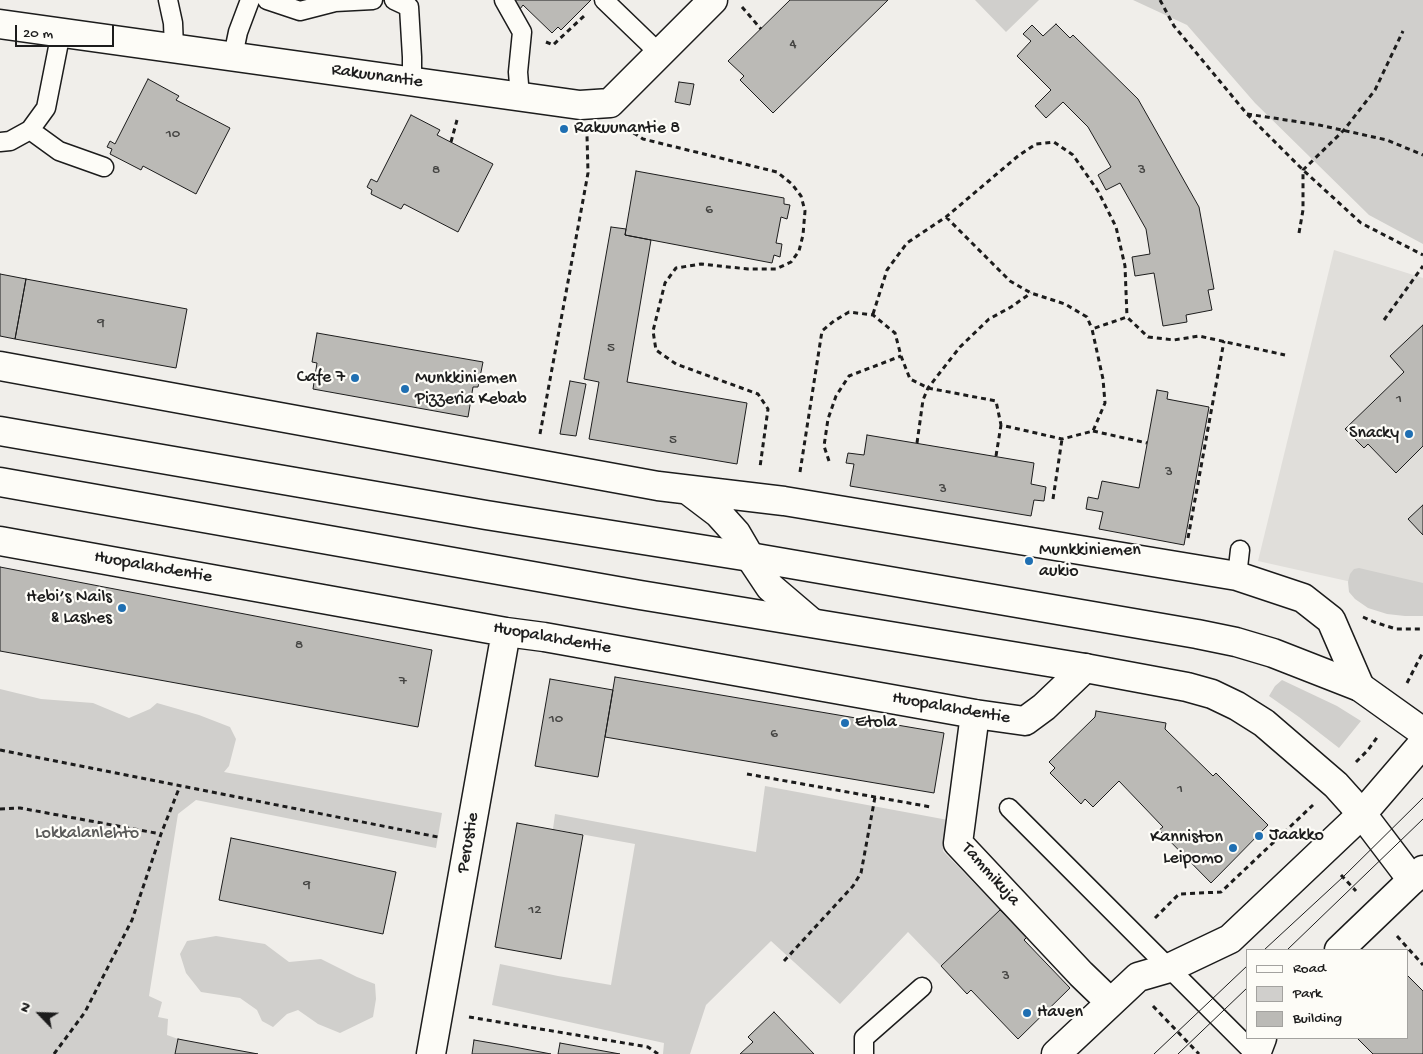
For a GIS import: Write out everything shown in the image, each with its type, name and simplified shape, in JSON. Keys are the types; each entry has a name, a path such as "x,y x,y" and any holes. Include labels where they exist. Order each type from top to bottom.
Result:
{"street":[{"name":"Rakuunantie","path":"0,24 580,105 610,103 713,0"},
{"path":"0,366 658,486 784,501 1239,563 1303,598 1331,620 1360,687"},
{"path":"0,431 496,516 750,557 1236,642 1273,653 1360,687 1423,732"},
{"path":"0,482 640,595 1085,668 1187,687 1212,694 1237,706 1264,723 1336,785 1418,875 1340,949"},
{"path":"688,490 718,513 736,533 770,587 811,622"},
{"name":"Huopalahdentie","path":"0,541 506,632 544,637 975,714 1025,721 1044,707 1085,668"},
{"name":"Perustie","path":"432,1054 506,632"},
{"name":"Tammikuja","path":"975,714 958,844 1110,1002"},
{"path":"1056,1054 1138,977 1169,968 1230,939 1362,814 1423,743"},
{"path":"1255,1054 1262,1039"}],"lane":[{"path":"168,0 174,23 174,48"},
{"path":"233,56 238,32 250,0"},
{"path":"267,0 300,11 335,2 373,0"},
{"path":"394,0 409,7 412,82"},
{"path":"504,0 522,32 518,72 520,97"},
{"path":"604,0 659,54"},
{"path":"0,142 10,141 30,130 46,108 61,32"},
{"path":"30,130 58,151 104,167"},
{"path":"1009,808 1255,1054"},
{"path":"864,1054 864,1038 922,987"}],"path":[{"path":"1160,0 1174,26 1247,114 1303,170 1361,223 1423,255"},
{"path":"740,5 761,29"},
{"path":"553,46 588,13"},
{"path":"1299,233 1303,210 1303,170 1344,130 1375,90 1403,30"},
{"path":"535,464 588,173 586,132 580,105"},
{"path":"451,142 459,114"},
{"path":"1247,114 1319,125 1387,140 1423,155"},
{"path":"620,124 643,139 777,172 792,184 801,196 805,211 803,235 799,251 791,262 776,269 748,269 701,264 676,268 665,282 653,331 656,350 676,364 758,394 768,409 760,467"},
{"path":"873,315 887,270 907,243 946,217 1018,156 1036,144 1054,142 1073,156 1098,191 1116,228 1125,266 1127,317 1148,336 1174,340 1199,336 1285,354"},
{"path":"946,217 1010,281 1031,293 1065,304 1087,316 1092,329 1103,379 1105,403 1093,431"},
{"path":"1384,320 1423,266"},
{"path":"917,443 923,400 928,388 960,347 989,319 1031,293"},
{"path":"802,459 822,331 834,320 848,312 873,315 895,333 901,356 910,378 928,388 996,401 1002,425 996,456"},
{"path":"1092,329 1127,317"},
{"path":"1188,540 1224,341"},
{"path":"829,460 824,446 828,419 836,396 849,376 901,356"},
{"path":"1002,425 1062,439 1093,431 1147,443"},
{"path":"1053,499 1062,439"},
{"path":"1331,620 1360,615 1374,622 1396,628 1423,629"},
{"path":"1136,936 1180,894 1221,892 1336,785 1368,750 1380,732 1423,652"},
{"path":"0,750 469,843"},
{"path":"747,774 962,812"},
{"path":"54,1054 85,1012 132,920 161,834 180,786"},
{"path":"784,961 853,886 861,873 875,797"},
{"path":"0,809 20,808 161,834"},
{"path":"1293,823 1423,965"},
{"path":"1131,983 1199,1054"},
{"path":"439,1012 648,1046 658,1054"}],"shaded area":[{"path":"1334,250 1423,278 1423,598 1258,561"}],"green space":[{"path":"975,0 1039,0 1006,32"},
{"path":"1133,0 1423,0 1423,244 1369,215 1255,103 1187,25"},
{"path":"1359,568 1423,583 1423,616 1387,614 1368,608 1355,599 1349,592 1348,582 1350,574 1354,569"},
{"path":"1282,680 1337,706 1361,721 1339,748 1269,696 1275,686"},
{"name":"Lokkalanlehto","path":"0,689 41,699 93,703 129,718 150,709 157,703 199,715 230,727 236,739 229,766 224,772 442,813 436,848 196,800 178,814 149,996 162,1002 158,1017 168,1019 167,1035 178,1039 175,1054 0,1054"},
{"path":"765,786 948,820 943,851 1000,910 941,966 908,932 840,1004 771,941 706,1005 690,1054 663,1054 664,1043 492,1005 500,964 611,985 635,844 553,829 555,814 756,852"},
{"path":"216,936 265,944 289,962 321,959 375,984 376,999 373,1017 340,1033 318,1024 298,1010 287,1014 273,1027 262,1021 257,1010 240,998 201,992 186,973 180,954 187,941"}],"building":[{"path":"511,0 591,0 561,30 558,27 552,33 523,5 520,9"},
{"path":"790,0 888,0 773,113 740,80 744,76 728,61"},
{"path":"1056,24 1070,38 1073,35 1138,99 1199,207 1214,289 1208,290 1212,310 1186,315 1187,322 1163,326 1154,273 1135,276 1132,257 1150,254 1146,229 1120,183 1106,190 1098,175 1111,167 1088,127 1063,102 1046,118 1035,106 1051,90 1017,56 1031,41 1023,34 1032,25 1043,36"},
{"path":"148,79 179,96 176,100 230,128 196,194 143,166 141,170 110,154 112,149 107,147 110,141 115,144"},
{"path":"679,82 694,84 690,105 675,102"},
{"path":"411,115 440,130 437,135 493,164 458,232 404,204 401,209 371,194 372,190 367,187 371,179 377,182"},
{"path":"636,171 784,198 784,204 790,205 787,219 781,217 776,243 782,244 780,257 774,255 772,263 625,235"},
{"path":"611,227 626,229 625,235 651,240 627,382 747,403 737,464 589,439 599,382 584,379"},
{"path":"0,274 26,279 15,339 0,336"},
{"path":"26,279 187,309 176,368 15,339"},
{"path":"1423,325 1423,446 1396,473 1368,444 1364,448 1345,429 1404,372 1390,356"},
{"path":"317,333 483,362 478,387 473,387 468,417 313,389 317,363 312,362"},
{"path":"570,381 586,384 576,436 560,434"},
{"path":"1157,390 1168,392 1167,399 1209,407 1184,545 1099,529 1103,512 1086,509 1088,497 1098,499 1102,481 1139,488"},
{"path":"867,435 1034,463 1031,484 1046,487 1044,501 1034,500 1031,516 850,486 854,464 846,463 848,453 864,455"},
{"path":"1423,505 1423,535 1408,519"},
{"path":"0,567 432,650 418,727 0,651"},
{"path":"615,677 944,733 934,793 605,737"},
{"path":"550,679 613,690 598,777 535,766"},
{"path":"1096,711 1166,723 1165,729 1213,776 1216,773 1268,825 1211,883 1159,830 1163,827 1119,781 1093,807 1085,799 1081,804 1050,773 1055,768 1049,762 1095,717"},
{"path":"517,823 583,835 561,959 495,947"},
{"path":"231,838 396,872 383,934 219,900"},
{"path":"1000,910 1027,937 1024,940 1070,988 1018,1039 971,990 967,994 941,966"},
{"path":"1408,976 1423,991 1423,1054 1373,1054 1358,1039 1408,1039"},
{"path":"774,1012 814,1054 740,1054 753,1042 748,1037"},
{"path":"178,1039 220,1047 258,1054 175,1054"},
{"path":"474,1040 509,1046 551,1054 472,1054"},
{"path":"560,1043 598,1050 620,1054 558,1054"}],"tram line":[{"path":"1265,949 1343,877 1423,798"},
{"path":"1288,949 1423,819"},
{"path":"1154,1054 1246,967"},
{"path":"1178,1054 1246,989"}],"place":[{"name":"Rakuunantie 8","path":"564,129"},
{"name":"Cafe 7","path":"355,378"},
{"name":"Munkkiniemen Pizzeria Kebab","path":"405,389"},
{"name":"Snacky","path":"1409,434"},
{"name":"Munkkiniemen aukio","path":"1029,561"},
{"name":"Hebi’s Nails & Lashes","path":"122,608"},
{"name":"Etola","path":"845,723"},
{"name":"Jaakko","path":"1259,836"},
{"name":"Kanniston Leipomo","path":"1233,848"},
{"name":"Haven","path":"1027,1013"}]}
